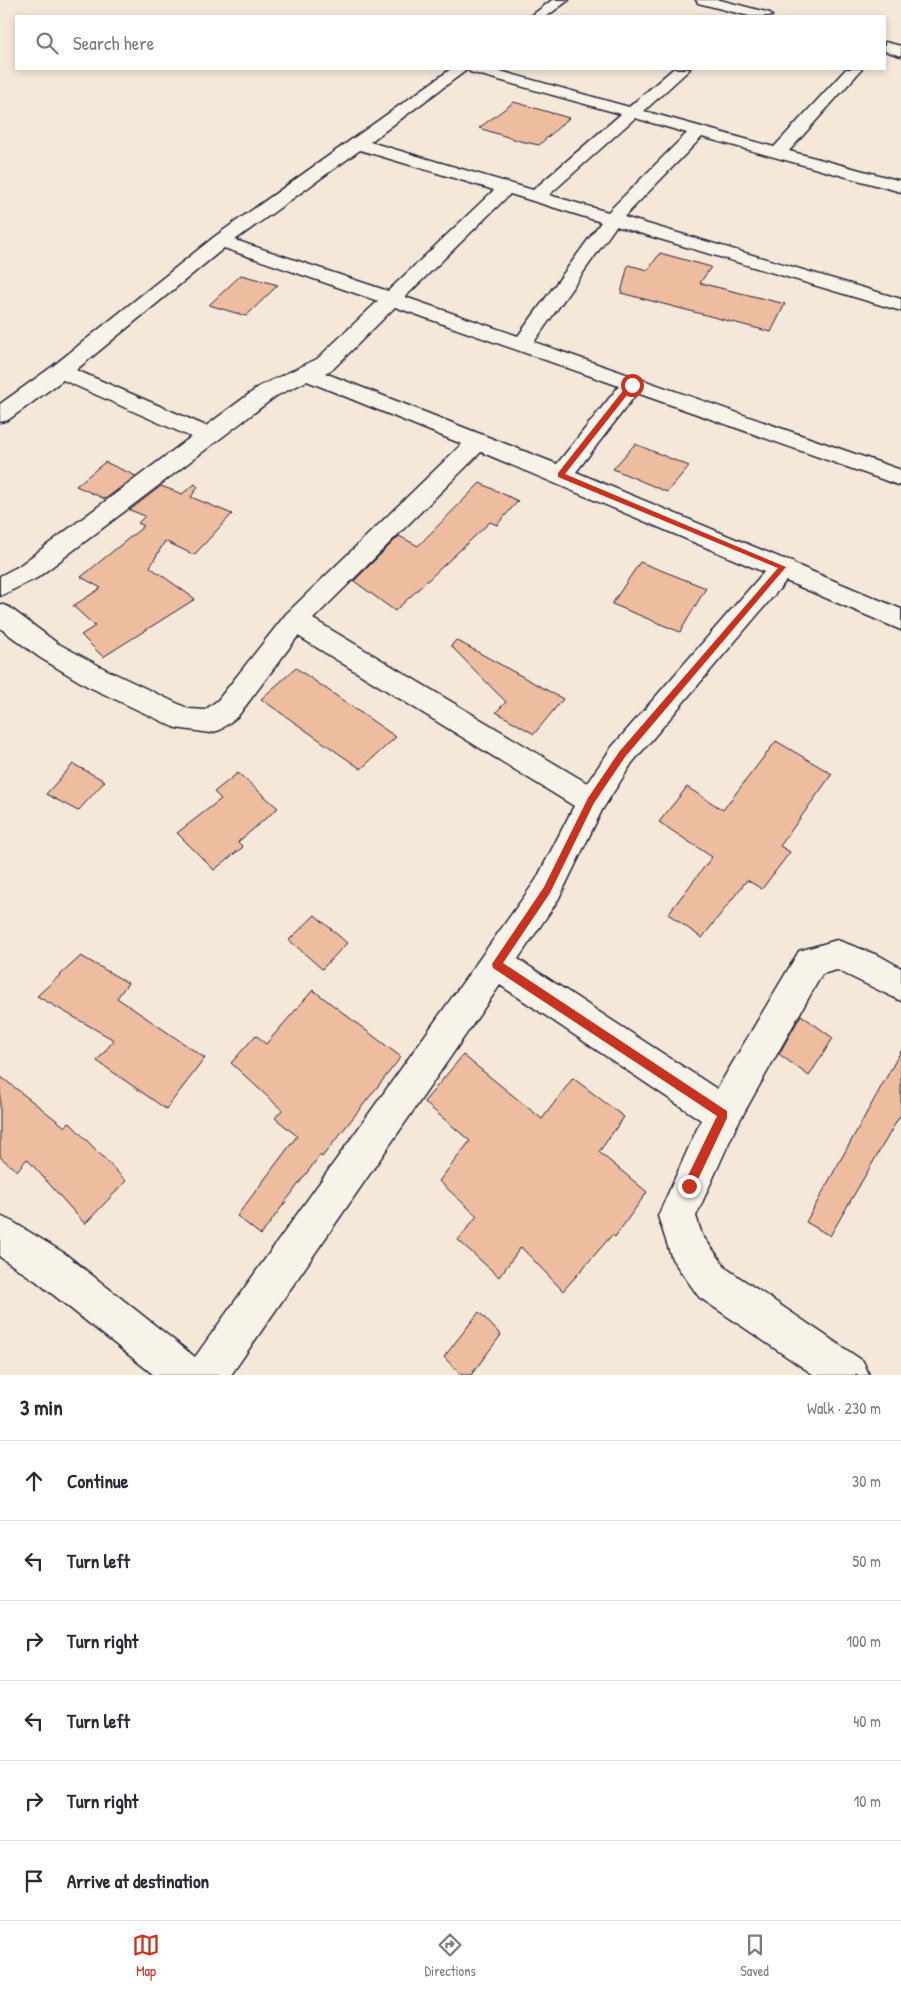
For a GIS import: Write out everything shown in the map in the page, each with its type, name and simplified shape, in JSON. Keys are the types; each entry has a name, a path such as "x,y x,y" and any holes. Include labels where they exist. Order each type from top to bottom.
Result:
{"street":[{"path":"540,15 562,0"},
{"path":"703,0 744,14 765,0"},
{"path":"886,46 901,51"},
{"path":"0,415 61,371 221,241 460,70"},
{"path":"480,70 901,188"},
{"path":"537,196 681,70"},
{"path":"778,153 853,70"},
{"path":"522,346 612,218 698,131"},
{"path":"356,143 901,305"},
{"path":"0,587 28,572 268,391 291,378 308,374 325,364 508,187"},
{"path":"221,241 393,298 632,385 901,478"},
{"path":"61,371 208,436"},
{"path":"308,374 478,441 783,567 901,620"},
{"path":"561,475 632,385"},
{"path":"0,614 48,650 97,678 186,720 210,722 228,708 295,622 478,441"},
{"path":"207,1375 497,964 547,890 591,801 622,755 783,567"},
{"path":"295,622 591,801"},
{"path":"849,1375 713,1283 686,1245 677,1216 723,1114 811,962 837,954 868,966 901,985"},
{"path":"497,964 723,1114"},
{"path":"0,1235 50,1267 186,1375"}],"building":[{"path":"514,102 569,118 539,145 479,128"},
{"path":"660,253 711,267 700,283 785,304 771,332 621,293 628,265 648,270"},
{"path":"241,275 278,285 246,316 209,305"},
{"path":"635,444 689,466 667,492 613,469"},
{"path":"105,462 136,476 105,499 76,486"},
{"path":"480,483 518,501 497,525 490,522 395,611 354,581 399,536 418,546"},
{"path":"195,484 198,487 191,497 232,514 194,555 165,541 150,567 195,599 103,657 81,635 95,626 73,606 101,588 81,577 144,526 138,523 145,516 130,510 161,486 182,494"},
{"path":"640,562 706,588 680,632 612,604"},
{"path":"456,640 563,699 534,734 496,712 506,702 451,646"},
{"path":"296,668 396,737 361,769 261,699"},
{"path":"776,741 832,774 780,846 790,852 762,889 747,880 702,938 668,914 712,857 659,822 687,787 723,810"},
{"path":"73,764 105,781 78,811 46,794"},
{"path":"238,773 278,808 238,842 243,847 214,870 177,833 221,799 214,792"},
{"path":"315,915 347,943 322,969 289,940"},
{"path":"81,956 128,983 117,998 205,1058 166,1109 97,1061 114,1040 37,996"},
{"path":"313,990 401,1057 322,1157 320,1155 261,1235 237,1216 297,1136 275,1118 282,1110 231,1063 256,1035 266,1044"},
{"path":"801,1015 833,1038 809,1076 779,1054"},
{"path":"901,1051 901,1114 830,1236 806,1222"},
{"path":"463,1055 542,1119 573,1078 624,1117 599,1152 647,1192 615,1237 612,1235 563,1291 521,1247 499,1277 458,1240 477,1216 439,1181 470,1141 424,1102"},
{"path":"0,1076 65,1127 69,1122 126,1181 85,1224 27,1159 17,1171 0,1157"},
{"path":"479,1312 501,1335 471,1375 461,1375 444,1357"}],"route":[{"path":"632,385 561,475 783,567 622,755 591,801 547,890 497,964 723,1114 689,1186"}]}
